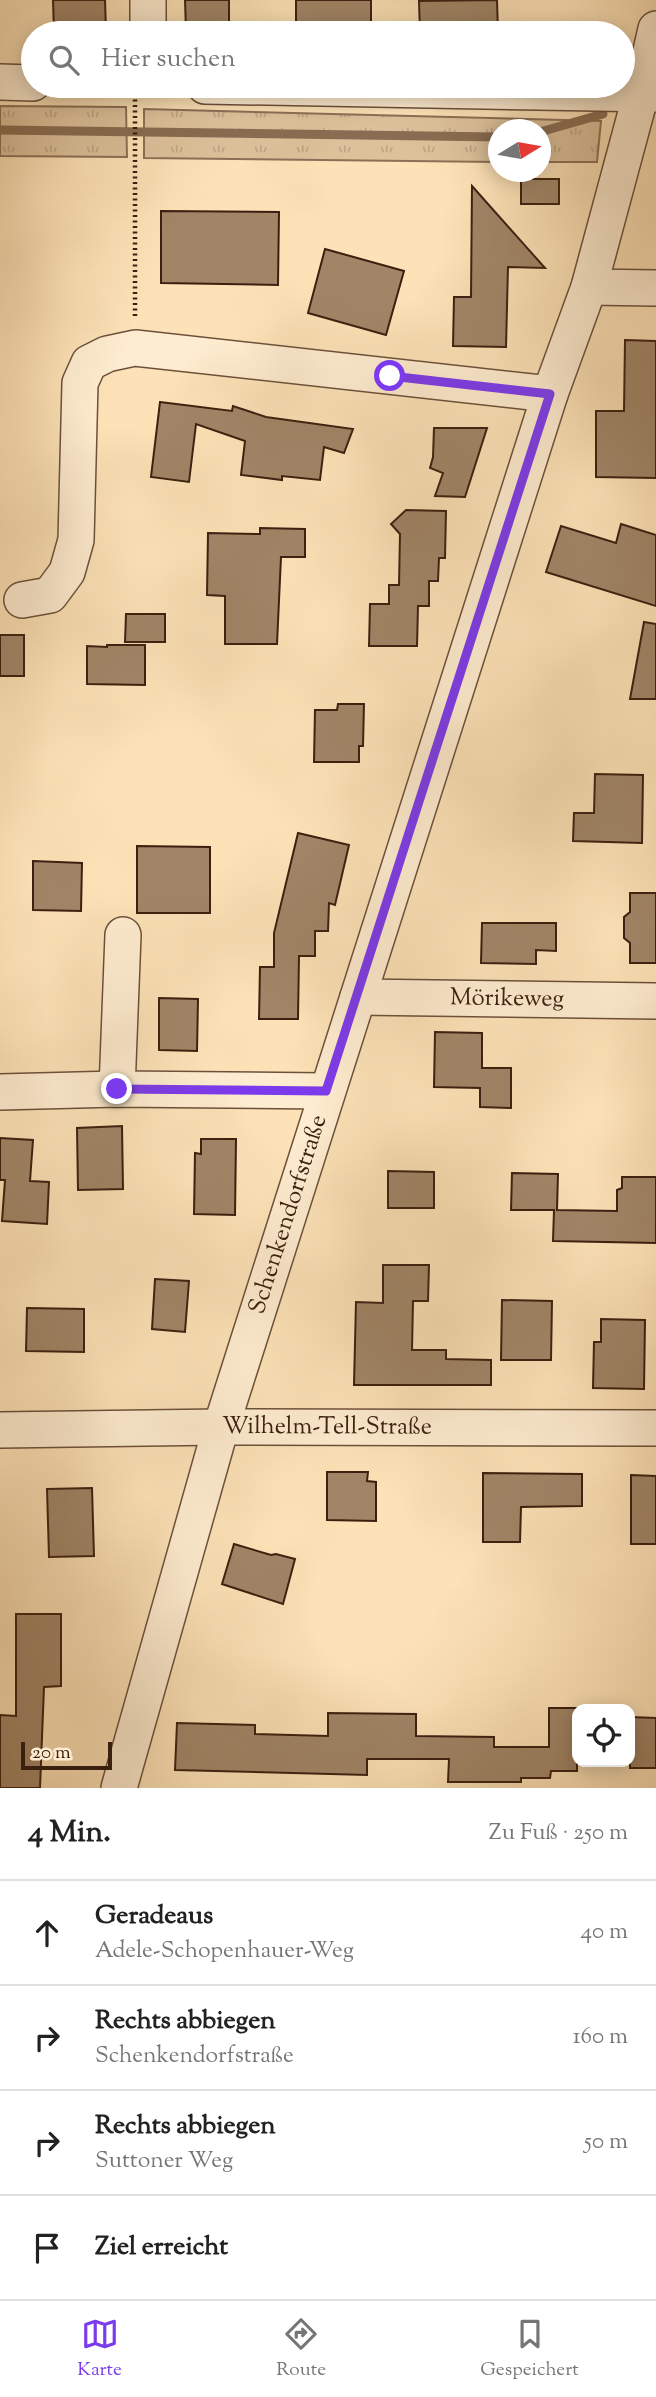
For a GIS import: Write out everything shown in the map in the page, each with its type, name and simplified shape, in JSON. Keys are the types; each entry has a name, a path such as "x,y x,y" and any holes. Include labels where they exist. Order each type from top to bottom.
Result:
{"street":[{"path":"148,0 148,21"},
{"name":"Schenkendorfstraße","path":"119,1788 221,1427 326,1091 550,394 589,287 649,94 656,29"},
{"path":"0,82 21,83"},
{"path":"589,287 656,288"},
{"path":"22,600 50,595 67,572 76,540 80,383 89,363 107,354 135,348 550,394"},
{"path":"117,1089 123,935"},
{"name":"Mörikeweg","path":"358,997 656,1001"},
{"path":"0,1092 117,1089 326,1091"},
{"name":"Wilhelm-Tell-Straße","path":"0,1430 221,1427 656,1428"}],"path":[{"path":"135,98 135,348"}],"green space":[{"path":"0,106 126,107 127,157 0,156"},
{"path":"144,109 525,119 488,119 488,162 144,158"},
{"path":"551,120 601,121 597,162 551,162"}],"building":[{"path":"53,0 105,0 106,21 54,21"},
{"path":"185,0 229,0 229,21 186,21"},
{"path":"296,0 371,0 371,21 296,21"},
{"path":"497,0 498,21 420,21 419,1"},
{"path":"551,179 559,179 559,204 521,204 521,182 551,182"},
{"path":"472,186 545,268 508,267 506,347 453,346 454,297 471,297"},
{"path":"161,211 279,212 278,285 161,283"},
{"path":"325,249 404,271 386,335 308,313"},
{"path":"625,340 656,341 656,478 596,477 596,411 624,411"},
{"path":"160,402 232,411 233,406 266,417 353,429 344,453 324,447 320,480 282,476 282,480 241,475 245,441 196,424 189,482 151,477"},
{"path":"434,428 487,428 465,497 435,496 443,473 430,468"},
{"path":"406,510 446,511 445,558 439,558 438,581 429,581 429,606 418,606 417,646 369,646 370,604 389,604 389,585 399,585 400,534 391,524"},
{"path":"621,524 656,535 656,606 546,572 561,526 616,543"},
{"path":"260,528 305,529 305,557 281,557 277,644 225,644 225,596 207,595 208,533 260,534"},
{"path":"126,614 165,614 165,642 125,642"},
{"path":"644,622 656,624 656,699 630,699"},
{"path":"0,635 24,635 24,676 0,676"},
{"path":"145,645 145,685 87,684 87,646"},
{"path":"338,704 364,704 363,746 359,746 359,762 314,762 315,710 337,710"},
{"path":"595,774 643,775 642,843 573,841 574,813 594,813"},
{"path":"298,833 349,845 335,905 329,903 328,931 315,931 315,956 299,956 298,1019 259,1019 260,967 274,967 274,933"},
{"path":"137,846 210,847 210,913 137,913"},
{"path":"33,861 82,863 81,911 33,910"},
{"path":"630,893 656,893 656,963 630,963 630,943 624,938 624,917 630,912"},
{"path":"482,923 556,923 556,951 536,950 536,964 481,963"},
{"path":"159,998 198,999 197,1051 159,1050"},
{"path":"435,1032 482,1033 482,1068 511,1068 511,1108 480,1107 480,1088 434,1087"},
{"path":"122,1126 123,1189 78,1190 77,1128"},
{"path":"0,1138 33,1140 30,1181 49,1182 47,1224 2,1221 5,1180 0,1180"},
{"path":"201,1139 236,1139 235,1215 194,1214 195,1153 201,1154"},
{"path":"388,1171 434,1172 434,1208 388,1208"},
{"path":"512,1173 558,1174 557,1210 617,1211 617,1190 622,1188 622,1177 656,1177 656,1243 553,1241 554,1210 511,1210"},
{"path":"383,1265 429,1265 428,1301 413,1301 412,1350 446,1350 446,1359 491,1360 491,1385 354,1385 356,1302 383,1303"},
{"path":"155,1279 189,1281 185,1332 152,1329"},
{"path":"502,1300 552,1301 551,1360 501,1360"},
{"path":"27,1308 84,1309 84,1352 26,1351"},
{"path":"601,1319 645,1320 644,1389 593,1388 594,1342 601,1342"},
{"path":"327,1472 368,1472 367,1481 376,1482 376,1521 327,1520"},
{"path":"483,1473 582,1474 582,1506 521,1507 520,1542 483,1542"},
{"path":"631,1475 656,1476 656,1544 631,1544"},
{"path":"92,1488 94,1556 49,1557 47,1489"},
{"path":"234,1544 295,1559 283,1604 222,1584"},
{"path":"16,1614 61,1614 61,1686 44,1687 40,1788 0,1788 0,1715 16,1716"},
{"path":"549,1708 572,1708 572,1767 577,1767 577,1771 551,1771 550,1778 521,1778 521,1782 448,1782 449,1759 367,1759 367,1775 175,1770 177,1723 255,1725 255,1734 328,1736 328,1713 416,1714 416,1736 494,1737 494,1747 549,1747"},
{"path":"635,1717 656,1718 656,1768 630,1768 635,1767"}],"waterway":[{"path":"551,129 603,114"},
{"path":"0,130 488,137"}],"route":[{"path":"117,1089 326,1091 550,394 390,376"}]}
